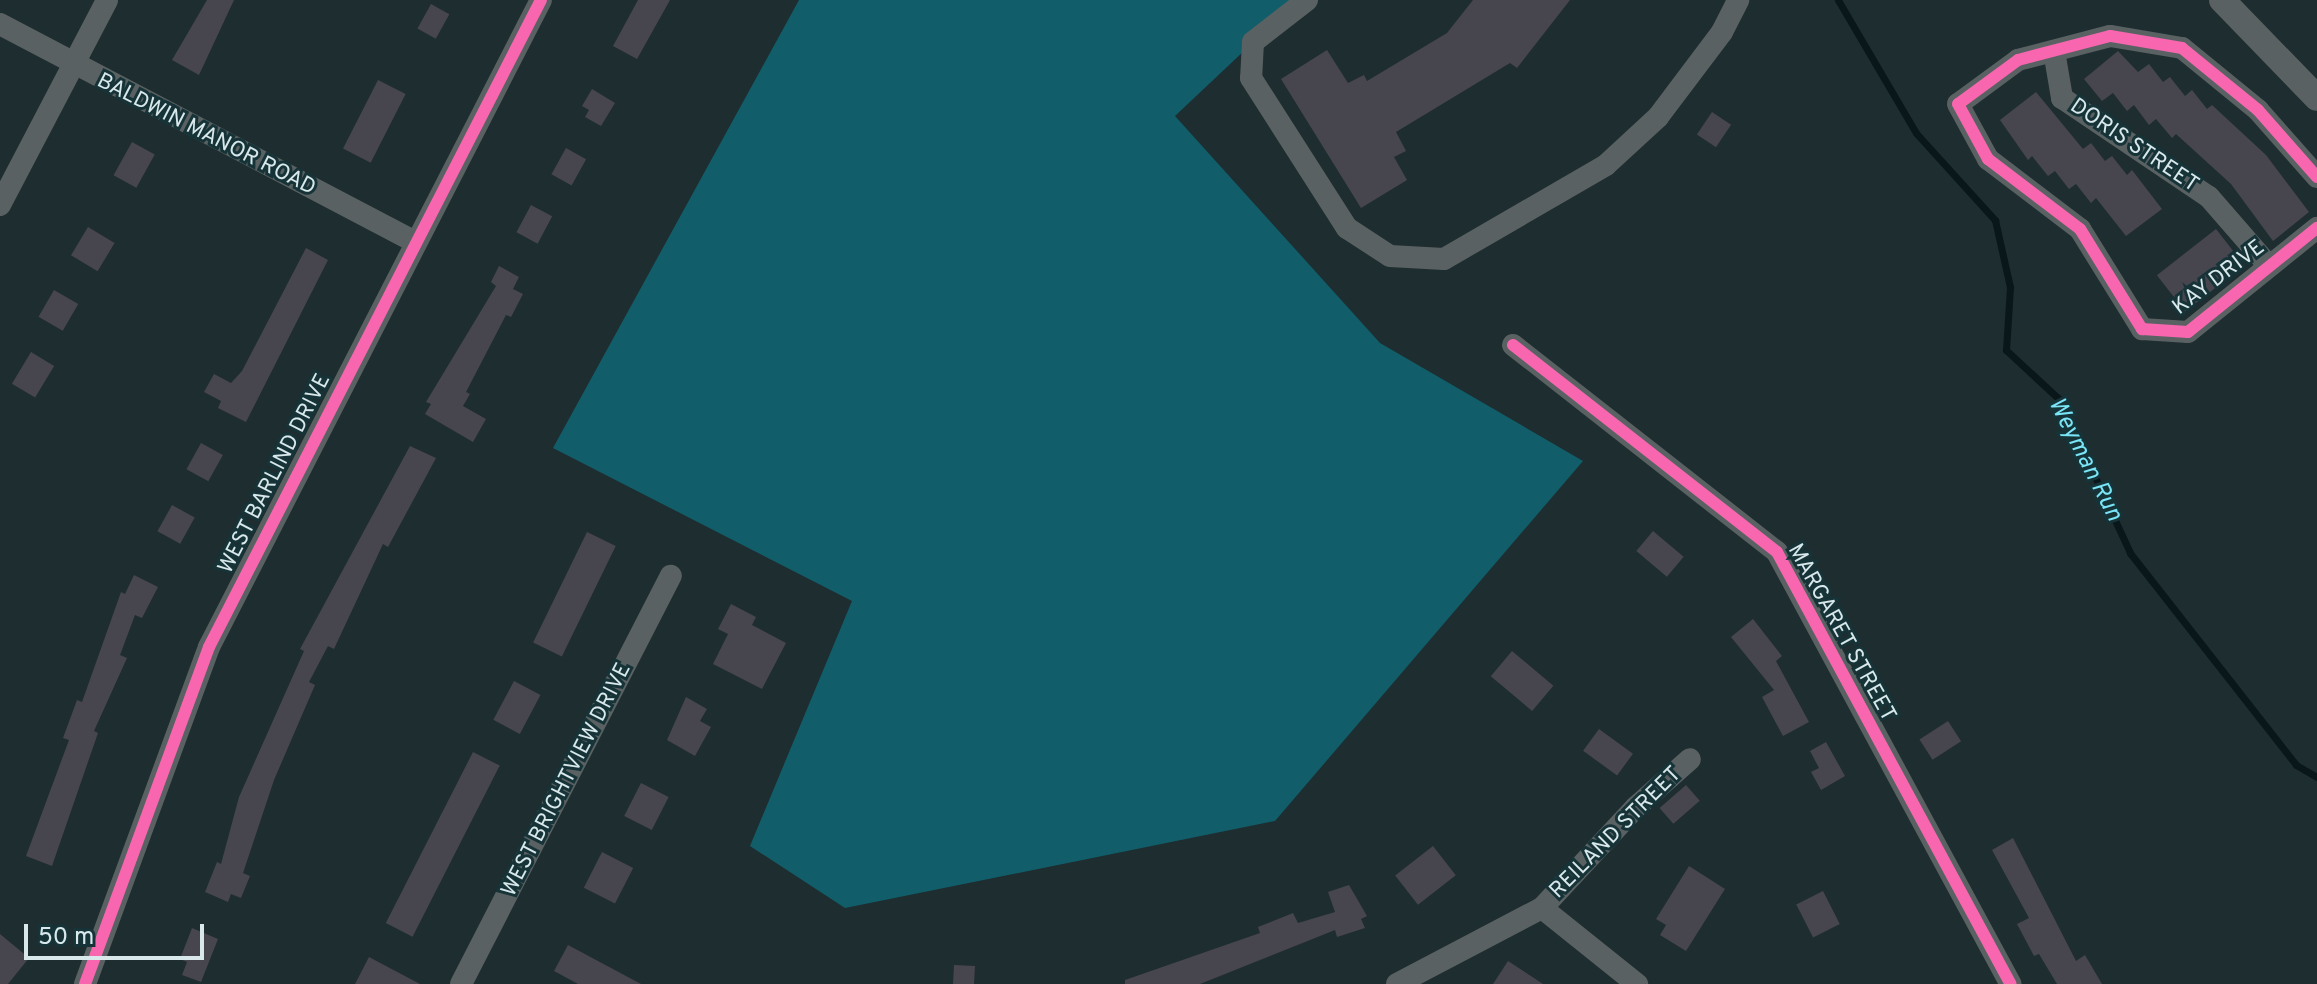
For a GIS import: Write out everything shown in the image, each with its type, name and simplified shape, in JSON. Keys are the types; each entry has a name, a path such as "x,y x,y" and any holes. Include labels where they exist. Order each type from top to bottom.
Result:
{"street":[{"path":"0,205 107,0"},
{"name":"WEST BARLIND DRIVE","path":"85,984 209,647 541,0"},
{"path":"1307,0 1253,42 1251,78 1347,228 1390,256 1444,259 1606,165 1658,117 1722,32 1738,0"},
{"path":"2222,0 2317,98"},
{"name":"BALDWIN MANOR ROAD","path":"0,24 72,66 415,242"},
{"name":"KAY DRIVE","path":"2317,177 2258,110 2182,48 2110,36 2018,60 1958,104 1988,159 2080,229 2142,329 2188,332 2317,228"},
{"name":"DORIS STREET","path":"2054,51 2062,98 2209,197 2269,266"},
{"name":"MARGARET STREET","path":"1513,345 1777,552 2011,984"},
{"name":"WEST BRIGHTVIEW DRIVE","path":"461,984 671,576"},
{"name":"REILAND STREET","path":"1397,984 1542,908 1636,807 1690,759"},
{"name":"REILAND STREET","path":"1542,908 1637,984"}],"shaded area":[{"path":"799,0 1298,0 1175,116 1380,343 1583,461 1275,821 845,908 750,846 852,601 553,448"}],"building":[{"path":"207,0 234,0 199,75 172,60"},
{"path":"638,0 670,0 637,59 613,46"},
{"path":"1473,0 1570,0 1517,68 1510,63 1396,132 1406,151 1394,157 1407,180 1361,208 1281,79 1327,50 1348,83 1364,75 1367,81 1447,33"},
{"path":"431,4 449,14 436,39 417,28"},
{"path":"2118,51 2138,72 2149,64 2163,82 2170,77 2185,96 2192,90 2207,109 2212,105 2266,155 2309,212 2273,241 2231,184 2176,134 2172,138 2156,119 2149,125 2134,105 2127,111 2113,93 2102,101 2084,79"},
{"path":"378,80 406,94 371,163 343,149"},
{"path":"592,89 615,103 601,126 585,117 589,110 582,106"},
{"path":"2036,92 2083,149 2091,143 2105,161 2112,156 2127,175 2132,170 2162,209 2126,236 2096,198 2091,203 2076,184 2069,189 2055,171 2048,176 2032,156 2028,160 2000,120"},
{"path":"1712,112 1731,125 1716,147 1697,134"},
{"path":"132,142 155,155 136,188 114,175"},
{"path":"566,148 586,159 572,185 551,174"},
{"path":"531,205 552,216 538,244 516,232"},
{"path":"88,227 115,243 98,271 71,255"},
{"path":"2216,229 2244,265 2185,311 2157,275"},
{"path":"306,248 328,260 246,422 218,408 221,401 204,392 214,374 231,383 242,371"},
{"path":"499,266 519,277 513,289 523,294 511,317 506,315 466,392 470,394 463,406 486,419 473,442 425,414 431,404 426,402 496,286 491,282"},
{"path":"54,290 78,304 63,331 38,317"},
{"path":"31,352 54,366 35,398 12,384"},
{"path":"201,443 223,455 208,481 186,469"},
{"path":"410,446 436,458 388,547 383,544 334,649 328,646 309,682 315,685 274,780 243,873 250,876 241,898 231,894 228,902 205,892 217,862 221,864 239,797 304,651 300,649"},
{"path":"172,505 195,518 180,544 157,531"},
{"path":"1653,531 1684,557 1667,577 1636,551"},
{"path":"587,532 616,546 562,657 533,643"},
{"path":"134,575 158,587 142,618 135,615 120,655 127,658 94,731 98,733 52,866 26,856 69,740 63,738 77,700 82,702 121,592 125,594"},
{"path":"731,604 756,617 752,625 786,643 762,689 713,664 728,634 718,629"},
{"path":"1753,619 1782,656 1776,661 1809,722 1783,736 1762,697 1774,690 1731,637"},
{"path":"1512,651 1553,686 1532,711 1491,676"},
{"path":"514,681 540,695 520,734 493,720"},
{"path":"686,697 707,709 700,721 711,727 695,756 667,740"},
{"path":"1948,721 1961,741 1933,760 1919,740"},
{"path":"1599,729 1633,754 1617,776 1583,751"},
{"path":"1826,742 1845,776 1821,790 1811,772 1819,768 1810,751"},
{"path":"473,752 500,766 413,937 386,923"},
{"path":"641,783 669,797 652,830 624,816"},
{"path":"1686,785 1700,801 1673,824 1660,808"},
{"path":"2013,838 2076,961 2085,955 2102,984 2057,984 2039,954 2034,956 2017,924 2029,918 1992,850"},
{"path":"1433,846 1456,875 1418,905 1395,876"},
{"path":"602,852 633,868 615,904 584,888"},
{"path":"1689,866 1725,889 1686,951 1660,935 1666,925 1656,919"},
{"path":"1349,885 1367,916 1361,919 1365,928 1337,937 1335,930 1200,984 1125,984 1125,980 1260,933 1258,927 1293,913 1298,923 1335,912 1328,892"},
{"path":"1823,891 1840,924 1813,938 1796,905"},
{"path":"192,928 218,939 201,982 182,975 187,962 180,959"},
{"path":"0,934 29,958 8,984 0,984"},
{"path":"568,945 641,984 578,984 554,971"},
{"path":"369,957 420,984 355,984"},
{"path":"1508,961 1543,984 1493,984"},
{"path":"954,965 975,966 974,984 953,984"}],"waterway":[{"name":"Weyman Run","path":"1838,0 1916,133 1995,220 2010,287 2006,350 2059,399 2130,553 2296,765 2317,777"}],"cycle path":[{"path":"85,984 209,647 541,0"},
{"path":"2317,177 2258,110 2182,48 2110,36 2018,60 1958,104 1988,159 2080,229 2142,329 2188,332 2317,228"},
{"path":"1513,345 1777,552 2011,984"}]}
